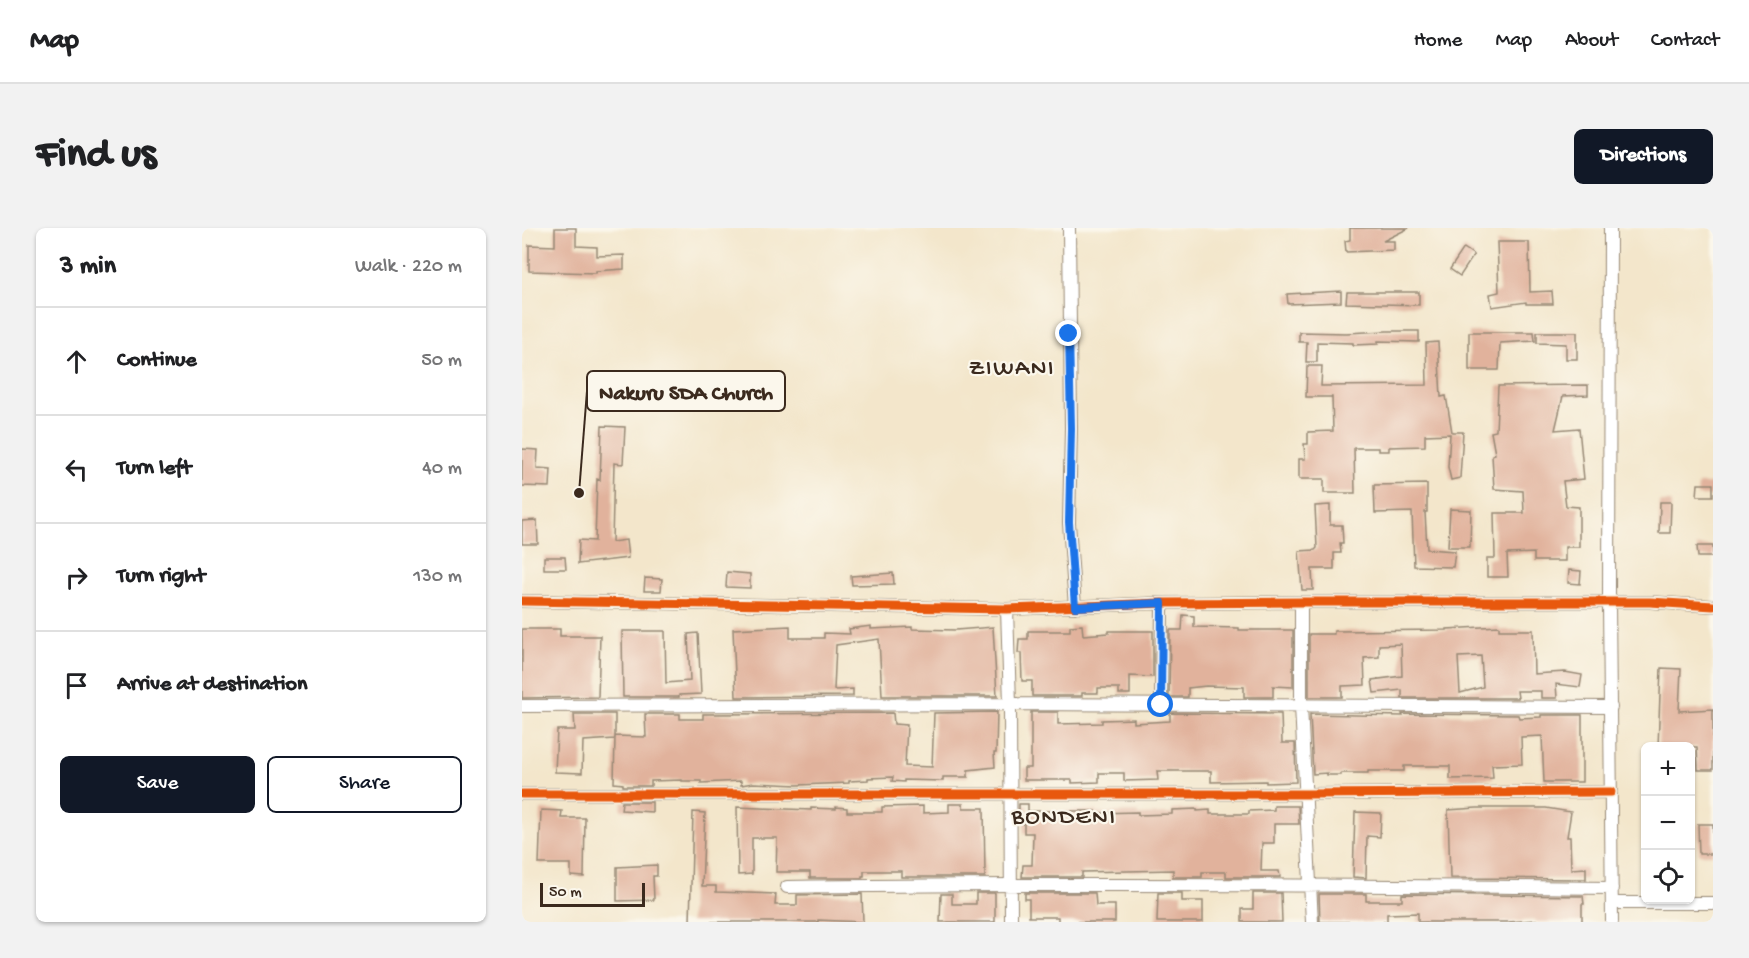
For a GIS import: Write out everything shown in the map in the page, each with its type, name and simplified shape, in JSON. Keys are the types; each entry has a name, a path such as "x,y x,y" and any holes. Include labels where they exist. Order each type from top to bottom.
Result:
{"street":[{"path":"1069,228 1071,428 1069,522 1075,607"},
{"path":"1610,228 1609,602 1612,922"},
{"path":"522,601 1007,609 1162,603 1301,602 1609,602 1695,603 1713,606"},
{"path":"1301,602 1301,706 1312,922"},
{"path":"1161,705 1162,603"},
{"path":"1007,609 1011,922"},
{"path":"522,706 1010,704 1611,707"},
{"path":"522,794 1611,792"},
{"path":"787,887 1310,884 1612,888"},
{"path":"1612,903 1713,903"}],"building":[{"path":"555,228 576,228 576,246 597,247 597,256 624,255 624,269 596,271 596,273 529,271 529,245 555,246"},
{"path":"1350,228 1409,228 1383,241 1394,241 1394,250 1346,252 1345,241 1350,240"},
{"path":"1497,242 1529,242 1530,292 1552,291 1553,304 1526,304 1526,302 1492,307 1490,294 1499,292"},
{"path":"1464,248 1474,255 1460,276 1450,269"},
{"path":"1341,291 1341,302 1288,304 1287,294"},
{"path":"1347,292 1419,292 1419,305 1346,303"},
{"path":"1419,331 1419,342 1378,341 1378,344 1353,345 1353,343 1317,342 1317,362 1306,362 1307,342 1299,342 1299,332"},
{"path":"1469,332 1534,332 1535,341 1500,343 1499,370 1469,370"},
{"path":"1537,332 1577,332 1577,359 1566,359 1566,344 1537,343"},
{"path":"1438,342 1441,397 1446,396 1452,432 1463,432 1460,478 1451,480 1448,467 1450,434 1425,435 1425,446 1389,447 1389,451 1378,451 1378,448 1354,448 1355,493 1324,493 1324,479 1299,479 1299,459 1305,459 1304,444 1308,444 1308,432 1333,431 1332,397 1306,397 1307,366 1322,366 1321,386 1427,385 1426,343"},
{"path":"1588,385 1588,395 1563,396 1555,430 1579,428 1584,479 1563,481 1566,506 1579,507 1579,547 1565,547 1565,561 1534,561 1534,553 1507,554 1508,577 1487,577 1487,558 1495,558 1494,513 1524,513 1523,491 1494,489 1492,455 1495,454 1491,432 1496,431 1498,386"},
{"path":"602,426 625,427 623,464 614,463 612,542 626,540 628,558 578,564 579,540 595,541"},
{"path":"522,449 538,450 537,468 551,469 550,487 522,486"},
{"path":"1427,484 1427,512 1425,512 1427,549 1455,551 1453,567 1414,566 1412,512 1375,513 1374,485"},
{"path":"1698,484 1713,484 1713,496 1697,496"},
{"path":"1660,502 1671,502 1670,533 1659,533"},
{"path":"1330,505 1330,525 1342,525 1341,553 1334,553 1334,569 1312,569 1313,590 1302,590 1299,551 1317,548 1315,506"},
{"path":"1450,509 1471,510 1470,547 1448,547"},
{"path":"537,520 538,544 522,544 522,521"},
{"path":"1697,546 1713,546 1713,557 1698,557"},
{"path":"544,557 565,557 566,569 544,569"},
{"path":"1569,570 1581,571 1580,584 1568,583"},
{"path":"727,572 750,574 750,588 726,587"},
{"path":"893,573 894,584 852,585 851,576"},
{"path":"645,578 662,579 661,591 644,591"},
{"path":"1183,615 1194,616 1194,627 1293,630 1293,687 1273,686 1273,697 1244,697 1244,687 1206,686 1188,688 1188,697 1169,697 1170,630 1182,630"},
{"path":"1082,625 1083,635 1109,633 1109,631 1153,631 1153,677 1130,676 1130,694 1119,694 1119,688 1098,688 1098,693 1082,693 1082,696 1032,696 1032,681 1022,681 1021,653 1018,653 1019,639 1028,639 1028,631 1070,631 1070,626"},
{"path":"790,626 790,638 824,638 824,633 850,634 849,629 871,626 871,629 912,627 912,629 956,630 993,627 997,696 882,696 879,639 836,645 834,690 853,689 853,696 736,697 733,629"},
{"path":"1499,626 1499,630 1533,630 1534,674 1565,672 1582,675 1580,687 1556,684 1557,698 1541,698 1541,691 1517,691 1518,698 1402,698 1402,690 1374,693 1372,680 1402,676 1401,644 1379,645 1379,657 1364,658 1365,685 1342,686 1342,697 1309,697 1309,634 1334,634 1334,631","holes":["1481,656 1483,687 1460,693 1458,657"]},
{"path":"522,629 560,629 560,636 600,636 598,697 522,698"},
{"path":"622,631 665,631 666,683 690,681 688,634 698,633 701,694 679,695 679,697 623,697"},
{"path":"1661,668 1681,669 1679,711 1713,709 1713,770 1698,770 1695,742 1658,742"},
{"path":"997,712 995,767 968,770 968,777 943,777 943,781 904,780 904,782 892,781 893,777 868,778 868,780 849,781 849,783 797,785 753,783 741,785 741,781 701,783 701,781 682,780 651,781 651,786 623,786 623,784 614,783 615,736 646,737 645,714 680,714 680,719 703,719 703,714 893,713 894,724 907,725 905,766 932,767 934,713"},
{"path":"1031,712 1058,712 1058,724 1102,723 1102,720 1134,719 1134,723 1170,721 1170,713 1281,714 1282,743 1295,743 1296,782 1211,782 1211,771 1157,771 1158,780 1124,781 1124,773 1099,773 1099,782 1024,780 1024,768 1031,768"},
{"path":"574,714 615,714 615,739 583,741 582,773 555,772 557,730 575,730"},
{"path":"1310,714 1518,715 1519,718 1541,717 1541,715 1582,715 1582,782 1544,782 1542,736 1521,737 1522,764 1492,765 1493,778 1450,779 1450,766 1404,766 1404,771 1368,771 1368,773 1341,773 1341,775 1313,774"},
{"path":"622,802 652,802 652,812 621,810"},
{"path":"949,804 963,804 963,808 984,808 985,877 901,877 901,871 864,871 862,878 810,878 810,872 776,872 777,838 752,838 752,874 738,875 737,807 811,810 811,808 836,809 836,807 847,808 847,812 882,812 882,807 923,806 923,813 949,812"},
{"path":"1019,804 1028,804 1028,811 1138,812 1138,815 1172,814 1172,810 1197,809 1197,811 1210,810 1210,814 1249,814 1249,811 1274,810 1274,806 1298,806 1299,824 1274,824 1274,843 1262,843 1261,871 1279,871 1280,877 1226,877 1226,872 1202,872 1202,877 1173,877 1173,870 1082,872 1082,877 1022,877 1023,865 1032,865 1033,833 1024,833 1024,820 1019,820"},
{"path":"1546,808 1571,812 1567,837 1570,837 1571,869 1586,868 1586,879 1450,878 1448,810"},
{"path":"541,810 562,811 561,818 585,818 584,877 571,876 571,864 539,864"},
{"path":"693,812 705,813 702,886 716,886 716,892 776,894 775,905 797,905 797,895 862,894 863,922 818,920 818,922 690,922"},
{"path":"1355,812 1381,813 1380,837 1367,836 1366,878 1353,877"},
{"path":"1698,824 1713,824 1713,854 1699,854"},
{"path":"657,865 657,876 653,876 654,900 617,901 617,867"},
{"path":"976,893 995,893 995,922 940,922 941,894 952,894 952,904 976,904"},
{"path":"1025,893 1095,893 1096,905 1115,905 1115,922 1058,922 1058,917 1029,917 1029,899 1025,899"},
{"path":"1158,893 1182,893 1182,901 1203,901 1203,922 1157,922"},
{"path":"1253,893 1281,893 1282,922 1242,922 1242,909 1253,909"},
{"path":"1319,894 1366,894 1366,901 1402,901 1402,894 1583,896 1584,904 1582,904 1582,922 1536,922 1536,920 1418,922 1418,913 1387,914 1387,922 1320,922"}],"cycle path":[{"path":"522,601 1007,609 1162,603 1301,602 1650,602 1713,606"},
{"path":"522,794 1611,792"}],"place":[{"name":"Nakuru SDA Church","path":"579,493"}],"district":[{"name":"ZIWANI","path":"1012,366"},
{"name":"BONDENI","path":"1064,815"}],"route":[{"path":"1069,334 1071,428 1069,522 1075,607 1162,603 1161,705"}]}
